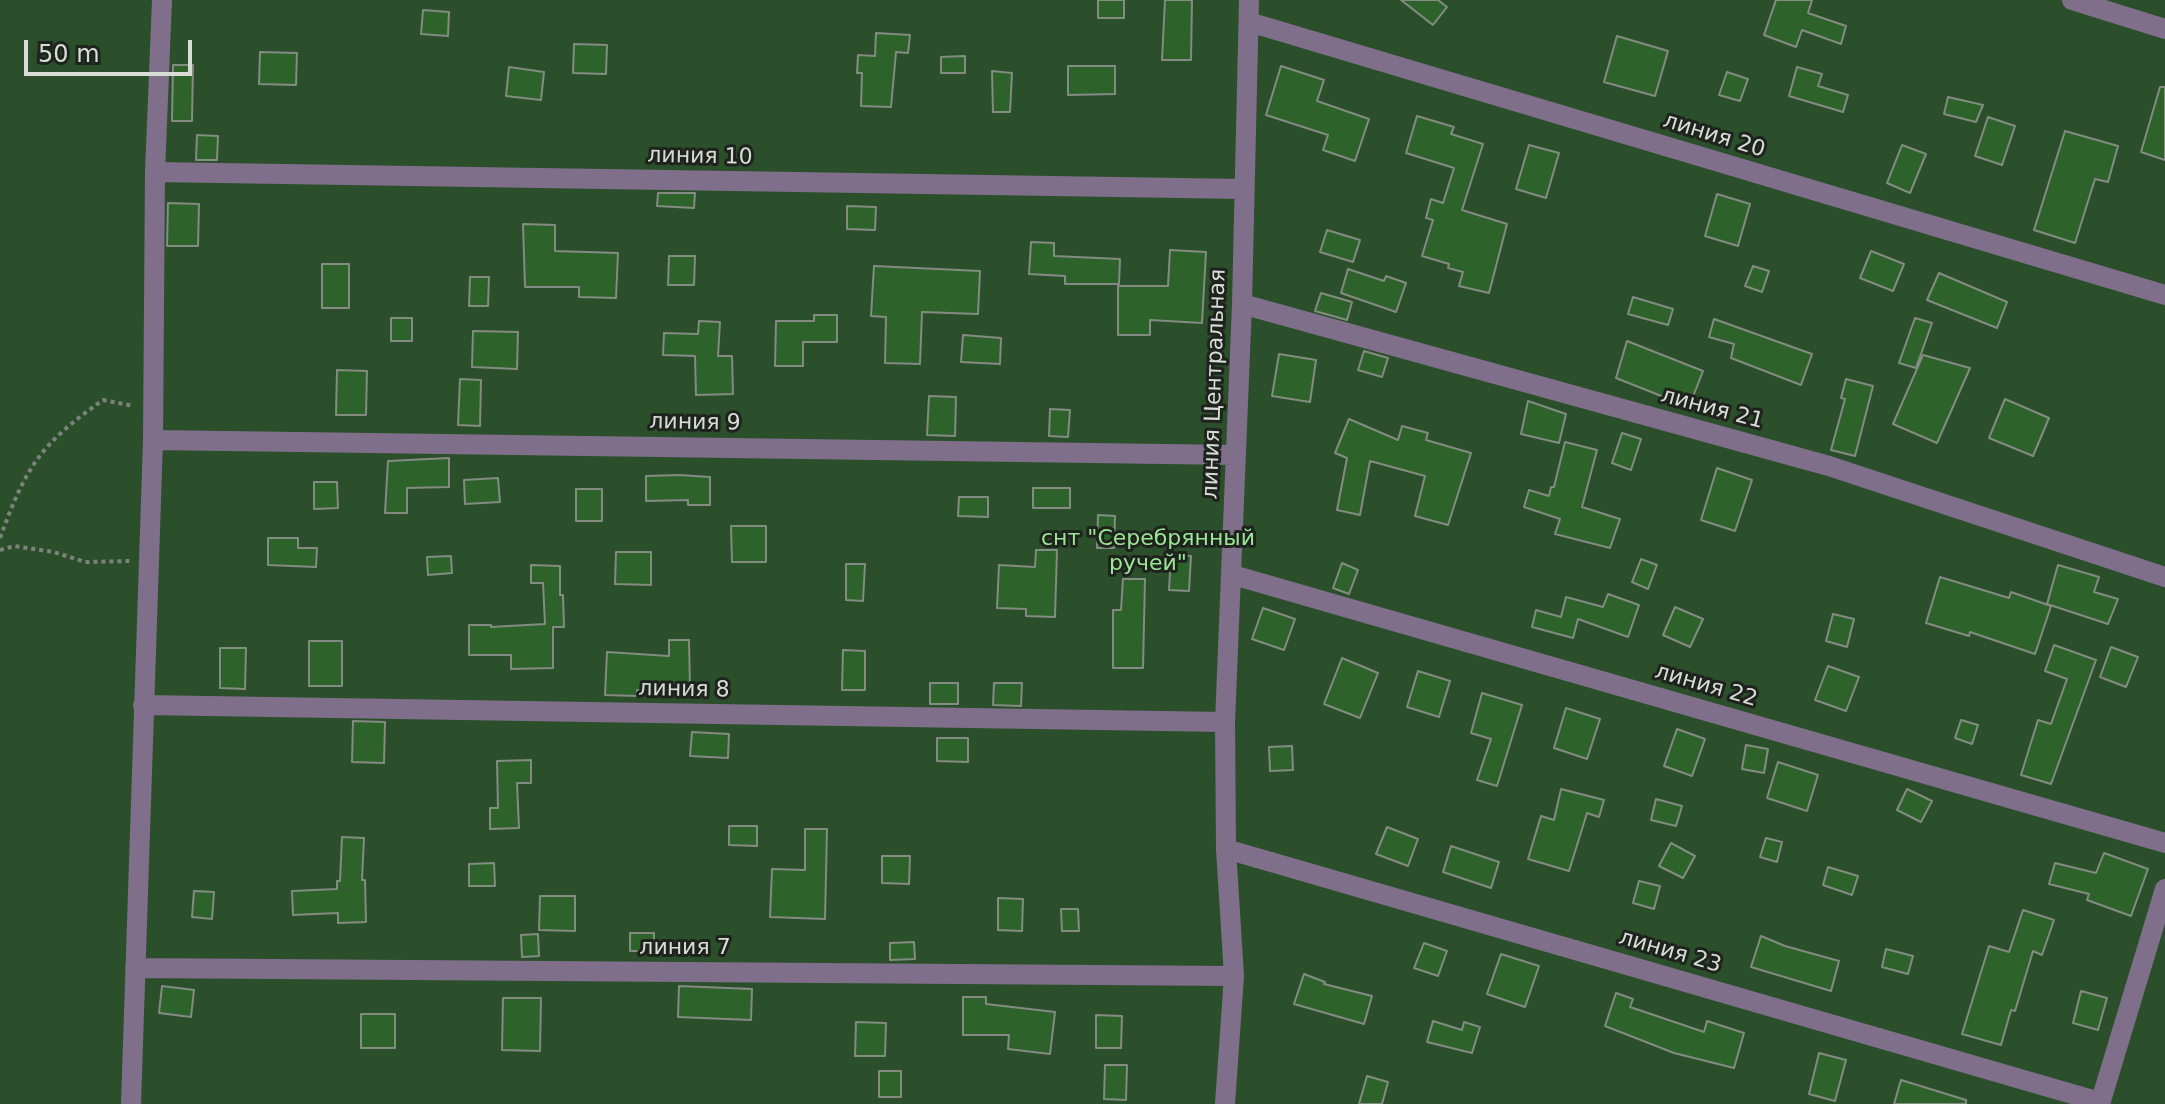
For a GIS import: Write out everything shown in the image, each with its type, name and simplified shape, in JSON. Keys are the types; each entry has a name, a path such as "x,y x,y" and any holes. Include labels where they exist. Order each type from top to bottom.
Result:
{"street":[{"path":"131,1104 154,411 155,172 162,0"},
{"name":"линия Центральная","path":"1225,1104 1234,976 1226,849 1225,722 1233,575 1249,0"},
{"path":"2072,0 2165,29"},
{"name":"линия 20","path":"1249,22 2165,295"},
{"name":"линия 10","path":"155,172 1244,189"},
{"name":"линия 21","path":"1242,304 1829,466 2165,577"},
{"name":"линия 9","path":"153,440 1236,455"},
{"name":"линия 22","path":"1233,575 2165,843"},
{"name":"линия 8","path":"143,705 1225,722"},
{"name":"линия 23","path":"1226,849 2100,1103"},
{"path":"2100,1103 2165,889"},
{"name":"линия 7","path":"135,968 1234,976"}],"path":[{"path":"0,538 17,491 39,454 68,424 103,400 154,411"},
{"path":"0,550 14,546 54,552 85,562 149,562"}],"green space":[{"name":"снт \"Серебрянный ручей\"","path":"0,0 2165,0 2165,1104 0,1104"}],"building":[{"path":"1098,0 1124,0 1124,18 1098,18"},
{"path":"1165,0 1192,0 1191,60 1162,60"},
{"path":"1401,0 1438,0 1447,7 1433,25"},
{"path":"1776,0 1812,0 1808,13 1846,26 1841,44 1802,30 1796,47 1764,35"},
{"path":"423,10 449,12 448,36 421,34"},
{"path":"876,33 910,35 908,53 896,52 891,107 861,106 862,73 857,73 858,55 875,56"},
{"path":"1617,36 1668,51 1655,96 1604,82"},
{"path":"574,44 607,45 606,74 573,73"},
{"path":"260,52 297,53 296,85 259,84"},
{"path":"965,56 965,73 941,73 941,57"},
{"path":"173,65 193,65 192,121 172,121"},
{"path":"1068,66 1115,66 1115,94 1068,95"},
{"path":"1281,66 1324,80 1317,101 1369,119 1355,161 1323,150 1328,135 1266,115"},
{"path":"509,67 544,72 541,100 506,96"},
{"path":"1797,67 1822,74 1818,86 1848,95 1843,112 1789,96"},
{"path":"992,71 1012,73 1010,112 993,112"},
{"path":"1727,72 1748,79 1740,101 1719,95"},
{"path":"2160,87 2165,87 2165,160 2141,152"},
{"path":"1948,97 1983,105 1976,122 1944,114"},
{"path":"1417,116 1454,127 1451,134 1483,144 1462,210 1507,224 1489,293 1459,286 1463,272 1422,256 1433,220 1426,218 1431,199 1443,203 1454,168 1406,153"},
{"path":"1988,117 2015,126 2002,165 1975,156"},
{"path":"2065,131 2118,146 2108,182 2095,179 2075,243 2034,230"},
{"path":"197,135 218,136 217,160 196,160"},
{"path":"1529,145 1559,153 1546,198 1516,189"},
{"path":"1902,145 1926,154 1910,193 1887,183"},
{"path":"658,193 695,193 694,208 657,206"},
{"path":"1717,194 1750,204 1738,246 1705,236"},
{"path":"168,203 199,204 198,246 167,246"},
{"path":"847,206 876,207 875,230 847,229"},
{"path":"523,224 555,225 555,251 618,253 616,298 579,297 579,287 525,287"},
{"path":"1327,230 1360,240 1353,262 1320,252"},
{"path":"1031,242 1054,243 1054,256 1120,259 1119,284 1065,284 1065,276 1029,274"},
{"path":"1170,250 1206,252 1202,323 1150,320 1150,335 1118,335 1118,286 1168,286"},
{"path":"1871,251 1904,264 1893,291 1860,278"},
{"path":"669,256 695,256 694,285 668,285"},
{"path":"322,264 349,264 349,308 322,308"},
{"path":"874,266 980,271 978,314 922,312 920,364 885,363 886,317 871,316"},
{"path":"1753,266 1769,271 1762,292 1745,286"},
{"path":"1348,269 1384,281 1386,276 1406,283 1396,312 1341,293"},
{"path":"1939,273 2007,302 1997,328 1927,300"},
{"path":"470,277 489,277 488,306 469,306"},
{"path":"1321,293 1352,302 1347,320 1315,311"},
{"path":"1633,297 1673,309 1668,325 1628,314"},
{"path":"814,315 837,315 837,342 803,342 803,366 775,366 776,321 814,321"},
{"path":"391,318 412,318 412,341 391,341"},
{"path":"1915,318 1932,323 1916,368 1899,363"},
{"path":"1714,319 1812,354 1801,385 1731,358 1734,344 1709,337"},
{"path":"699,321 720,322 718,356 732,356 733,394 696,395 695,356 663,355 664,333 698,334"},
{"path":"473,331 518,332 517,369 472,367"},
{"path":"963,335 1001,338 1000,364 961,362"},
{"path":"1627,341 1703,371 1689,407 1616,378"},
{"path":"1364,351 1388,358 1382,377 1358,370"},
{"path":"1279,354 1316,360 1310,402 1272,396"},
{"path":"1923,355 1970,368 1937,443 1893,424"},
{"path":"337,370 367,371 366,415 336,415"},
{"path":"460,379 481,380 480,426 458,425"},
{"path":"1846,379 1873,386 1855,456 1831,450 1845,399 1841,398"},
{"path":"929,396 956,397 955,436 927,435"},
{"path":"2005,399 2049,418 2033,456 1989,438"},
{"path":"1528,401 1566,414 1559,443 1521,434"},
{"path":"1050,409 1070,410 1068,437 1049,436"},
{"path":"1349,419 1398,440 1402,426 1428,433 1426,440 1471,453 1448,525 1415,516 1425,476 1370,461 1360,515 1337,510 1347,458 1335,453"},
{"path":"1622,433 1641,439 1631,470 1612,463"},
{"path":"1565,442 1597,450 1582,507 1620,519 1610,548 1555,534 1560,519 1524,507 1529,490 1549,496"},
{"path":"449,458 449,487 407,488 407,513 385,513 388,461"},
{"path":"1717,468 1752,480 1735,531 1701,520"},
{"path":"646,476 710,477 710,505 688,505 688,500 646,501"},
{"path":"498,478 500,502 465,504 464,480"},
{"path":"314,482 337,482 338,508 314,509"},
{"path":"1033,488 1070,488 1070,508 1033,508"},
{"path":"576,489 602,489 602,521 576,521"},
{"path":"959,497 988,497 988,517 958,516"},
{"path":"1098,515 1115,516 1114,548 1097,548"},
{"path":"731,526 766,526 766,562 732,562"},
{"path":"268,538 298,538 298,548 317,548 316,567 268,565"},
{"path":"1036,550 1057,550 1055,617 1026,616 1026,609 997,608 999,565 1035,567"},
{"path":"616,552 651,552 651,585 615,584"},
{"path":"1171,555 1191,556 1189,591 1169,590"},
{"path":"451,556 452,573 428,575 427,557"},
{"path":"1641,559 1657,565 1648,589 1632,582"},
{"path":"1342,563 1358,570 1349,594 1333,588"},
{"path":"846,564 865,564 863,601 846,600"},
{"path":"531,565 560,566 564,627 553,627 553,668 511,669 511,655 469,655 469,625 545,624 543,583 531,583"},
{"path":"2058,565 2099,577 2094,592 2118,599 2108,624 2047,604"},
{"path":"1940,577 2009,598 2011,592 2051,606 2035,654 1970,632 1969,636 1926,623"},
{"path":"1123,579 1145,579 1143,668 1113,668 1113,610 1121,610"},
{"path":"1608,594 1639,605 1628,637 1578,619 1573,638 1532,627 1536,610 1561,617 1566,597 1603,607"},
{"path":"1675,607 1703,619 1690,647 1663,635"},
{"path":"1263,608 1295,619 1284,650 1252,639"},
{"path":"1833,614 1854,619 1847,647 1826,641"},
{"path":"669,640 689,640 690,689 637,690 637,696 605,695 607,652 669,656"},
{"path":"309,641 342,641 342,686 309,686"},
{"path":"2054,645 2096,660 2051,784 2021,775 2038,720 2051,724 2067,679 2045,671"},
{"path":"2111,647 2138,657 2126,687 2100,677"},
{"path":"220,648 246,648 245,689 220,688"},
{"path":"843,650 865,651 865,690 842,690"},
{"path":"1342,658 1378,673 1360,718 1324,704"},
{"path":"1828,666 1859,677 1846,711 1815,700"},
{"path":"1418,671 1450,681 1439,717 1407,707"},
{"path":"930,683 958,683 958,704 930,704"},
{"path":"994,683 1022,683 1021,706 993,705"},
{"path":"1482,693 1522,705 1497,786 1477,780 1491,739 1471,733"},
{"path":"1566,708 1600,719 1587,759 1554,748"},
{"path":"1961,720 1978,725 1972,744 1955,738"},
{"path":"353,721 385,722 384,763 352,762"},
{"path":"1677,729 1705,739 1692,776 1664,766"},
{"path":"692,732 729,734 728,758 690,756"},
{"path":"937,738 968,738 968,762 937,761"},
{"path":"1746,745 1768,749 1764,773 1742,769"},
{"path":"1292,746 1293,770 1270,771 1269,747"},
{"path":"531,760 531,783 517,783 519,828 490,829 490,808 498,808 497,761"},
{"path":"1778,762 1818,775 1807,811 1767,798"},
{"path":"1561,789 1604,800 1599,817 1587,813 1569,871 1528,859 1541,816 1554,820"},
{"path":"1907,789 1932,801 1921,822 1897,810"},
{"path":"1656,799 1682,806 1676,826 1651,820"},
{"path":"729,826 757,826 757,846 729,845"},
{"path":"1387,827 1418,839 1408,866 1376,854"},
{"path":"805,829 827,829 825,919 770,917 772,869 805,870"},
{"path":"342,837 364,838 362,880 365,880 366,922 338,923 338,913 293,915 292,891 337,889"},
{"path":"1766,838 1782,842 1777,862 1760,857"},
{"path":"1671,843 1695,856 1683,878 1659,866"},
{"path":"1451,846 1499,862 1491,888 1443,872"},
{"path":"2104,853 2148,869 2131,916 2087,900 2089,894 2049,884 2055,863 2096,873"},
{"path":"882,856 910,856 909,884 882,883"},
{"path":"494,863 495,886 469,886 469,864"},
{"path":"1828,867 1858,876 1852,895 1823,885"},
{"path":"1639,881 1660,886 1654,909 1633,903"},
{"path":"194,891 214,892 212,919 192,917"},
{"path":"540,896 575,896 575,931 539,930"},
{"path":"998,898 1023,899 1022,931 998,930"},
{"path":"1061,909 1078,909 1079,931 1062,931"},
{"path":"2023,910 2054,920 2042,955 2033,951 2001,1045 1962,1034 1989,946 2009,952"},
{"path":"630,933 654,933 654,951 630,951"},
{"path":"538,934 539,956 522,957 521,935"},
{"path":"1761,936 1839,961 1831,991 1751,967"},
{"path":"914,942 915,959 890,960 890,943"},
{"path":"1424,943 1447,951 1438,976 1414,968"},
{"path":"1886,949 1913,956 1908,974 1882,967"},
{"path":"1501,954 1539,966 1525,1007 1487,994"},
{"path":"1304,974 1324,984 1372,996 1364,1024 1294,1004"},
{"path":"162,986 194,990 191,1017 159,1013"},
{"path":"679,986 752,989 751,1020 678,1017"},
{"path":"2081,991 2107,998 2098,1030 2073,1023"},
{"path":"1616,993 1633,999 1630,1007 1704,1032 1707,1021 1744,1033 1734,1068 1674,1053 1605,1026"},
{"path":"963,997 986,997 986,1004 1055,1012 1050,1054 1008,1049 1009,1035 963,1035"},
{"path":"503,998 541,998 540,1051 502,1050"},
{"path":"361,1014 395,1014 395,1048 361,1048"},
{"path":"1096,1015 1122,1016 1121,1048 1096,1048"},
{"path":"1433,1021 1462,1030 1464,1022 1480,1027 1472,1053 1427,1042"},
{"path":"856,1022 886,1023 885,1056 855,1056"},
{"path":"1819,1053 1846,1060 1835,1101 1809,1094"},
{"path":"1105,1065 1127,1065 1126,1100 1104,1099"},
{"path":"879,1071 901,1071 901,1097 879,1097"},
{"path":"1367,1076 1388,1082 1382,1104 1359,1104"},
{"path":"1901,1080 1966,1100 1966,1104 1894,1104"}]}
